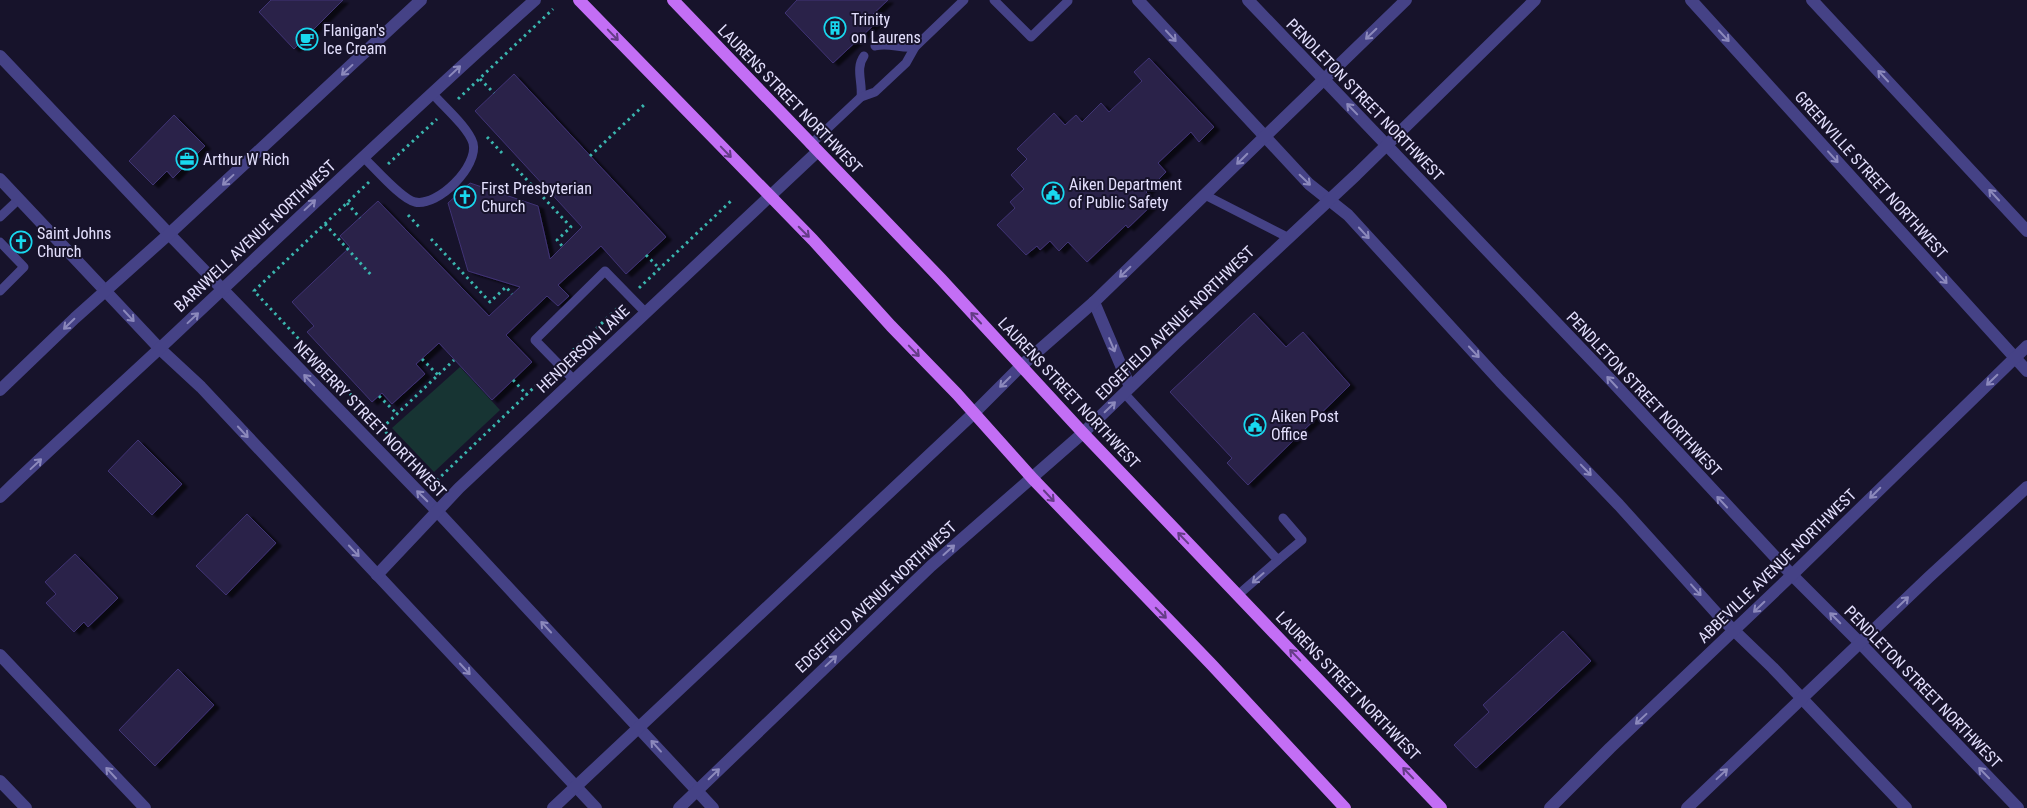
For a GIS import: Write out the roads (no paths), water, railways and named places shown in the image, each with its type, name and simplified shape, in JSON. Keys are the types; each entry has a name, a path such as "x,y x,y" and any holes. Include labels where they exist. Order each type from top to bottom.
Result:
{"main road":[{"path":"579,0 770,197 974,413 1033,479 1212,665 1345,808"},
{"name":"LAURENS STREET NORTHWEST","path":"673,0 941,280 1083,434 1441,808"}],"street":[{"path":"0,390 421,0"},
{"name":"BARNWELL AVENUE NORTHWEST","path":"0,497 432,93 535,0"},
{"path":"1138,0 1309,184 1348,215 1507,388 1619,505 1720,617 1906,808"},
{"name":"PENDLETON STREET NORTHWEST","path":"1248,0 1792,575 2018,808"},
{"path":"553,808 974,413 1021,366 1094,302 1406,0"},
{"name":"EDGEFIELD AVENUE NORTHWEST","path":"679,808 924,573 1083,434 1127,390 1329,200 1534,0"},
{"name":"GREENVILLE STREET NORTHWEST","path":"1692,0 2027,371"},
{"path":"1812,0 2027,231"},
{"name":"NEWBERRY STREET NORTHWEST","path":"0,56 437,511 713,808"},
{"name":"HENDERSON LANE","path":"377,575 437,511 770,197 814,148"},
{"path":"0,178 160,349 201,387 596,808"},
{"path":"1094,302 1127,390"},
{"name":"ABBEVILLE AVENUE NORTHWEST","path":"1550,808 2027,346"},
{"path":"1687,808 2027,487"},
{"path":"0,655 145,808"},
{"path":"0,781 26,808"}],"lane":[{"path":"814,148 861,97 874,92 906,63 915,47 964,0"},
{"path":"994,0 1031,37 1068,2"},
{"path":"875,46 886,43 903,49 915,47"},
{"path":"861,97 862,87 859,69 864,56"},
{"path":"364,157 398,192 414,202 432,201 444,193 470,163 473,144 465,130 432,93"},
{"path":"1206,195 1288,238"},
{"path":"0,217 19,198"},
{"path":"0,242 24,267 0,291"},
{"path":"574,380 535,340 605,271 646,313"},
{"path":"1127,390 1278,560"},
{"path":"1238,595 1302,540 1283,518"}],"place":[{"name":"Trinity on Laurens","path":"835,28"},
{"name":"Flanigan's Ice Cream","path":"307,39"},
{"name":"Arthur W Rich","path":"187,159"},
{"name":"Aiken Department of Public Safety","path":"1053,193"},
{"name":"First Presbyterian Church","path":"465,197"},
{"name":"Saint Johns Church","path":"21,242"},
{"name":"Aiken Post Office","path":"1255,425"}]}
